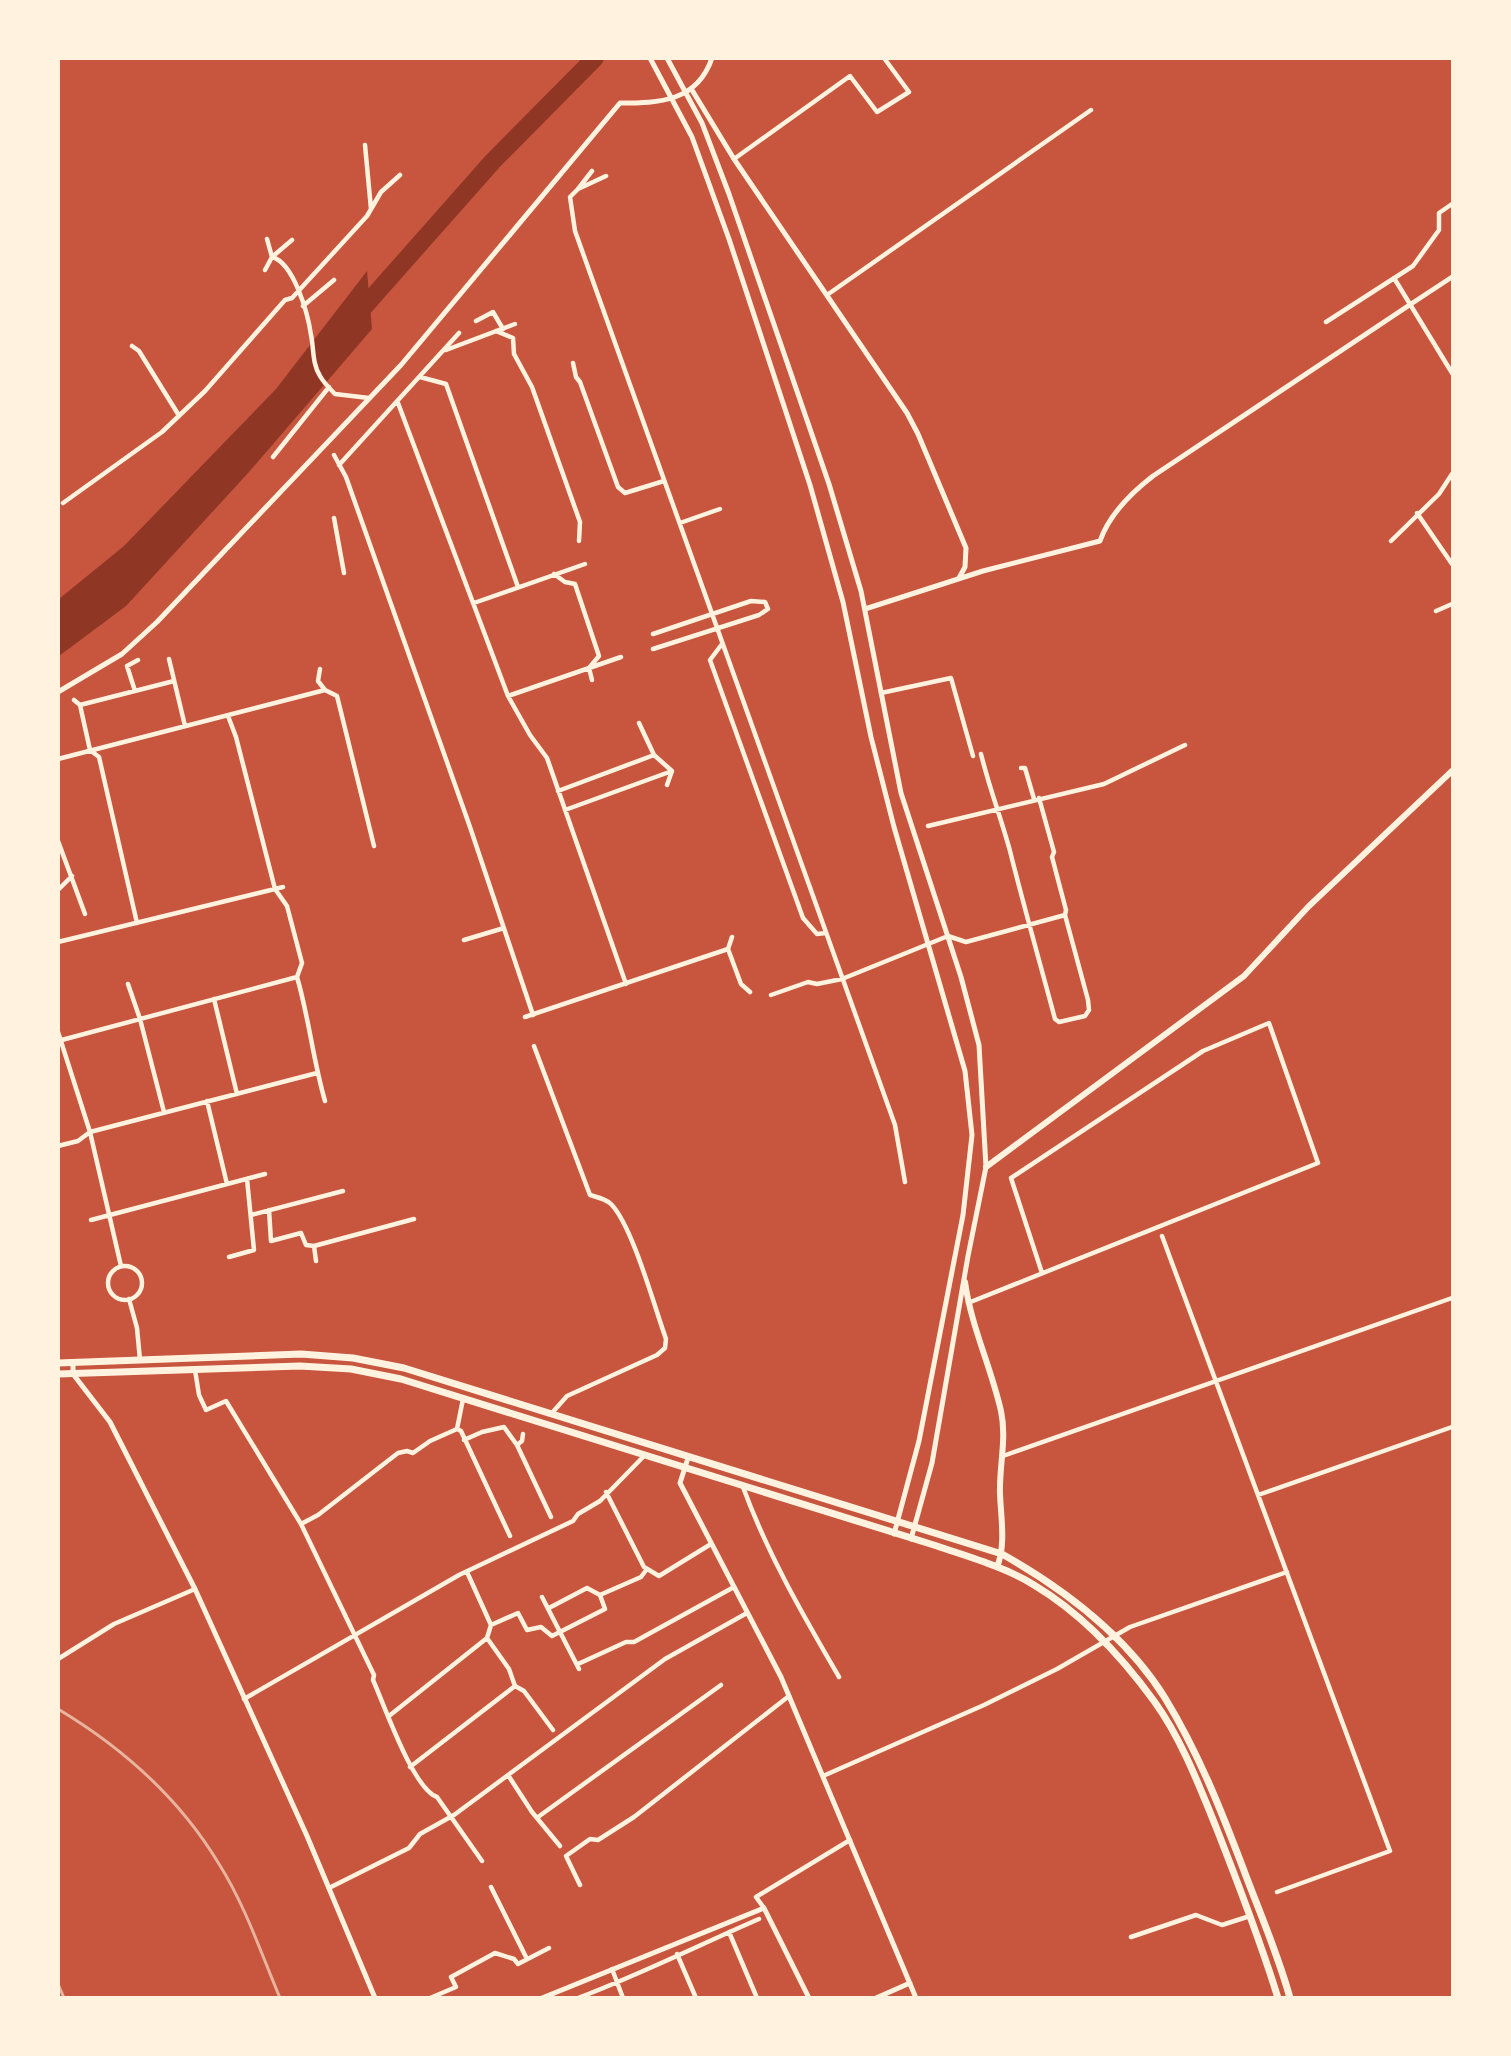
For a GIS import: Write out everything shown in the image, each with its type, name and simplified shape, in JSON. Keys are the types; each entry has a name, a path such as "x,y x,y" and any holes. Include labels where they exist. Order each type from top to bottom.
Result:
{"main road":[{"path":"986,1167 1244,976 1309,906 1452,771"},
{"path":"965,1282 968,1303 1001,1412 1005,1442 1000,1486 1002,1554 997,1567"},
{"path":"58,1363 301,1354 353,1358 404,1368 1002,1554 1049,1582 1087,1611 1113,1637 1164,1696 1192,1746 1231,1837 1290,1998"},
{"path":"58,1374 300,1366 351,1369 401,1379 911,1539 997,1567 1034,1584 1080,1619 1155,1702 1179,1743 1207,1805 1250,1916 1278,1998"}],"street":[{"path":"650,58 692,137 729,239 810,485 843,602 871,737 888,805 966,1071 972,1135 963,1215 919,1441 894,1534"},
{"path":"58,693 122,654 158,622 445,315 481,266 526,217 620,103 658,103 689,92 712,58"},
{"path":"734,159 850,76 877,112 909,92 884,58"},
{"path":"668,61 918,434 966,548 965,567 959,578"},
{"path":"689,92 729,194 829,484 865,609 901,793 948,936 979,1045 986,1167 932,1463 911,1539"},
{"path":"826,295 1092,110"},
{"path":"365,145 371,209"},
{"path":"592,171 570,197 575,231 895,1125 905,1182"},
{"path":"63,503 162,432 205,390 285,300 292,298 371,209 381,192 400,175"},
{"path":"578,189 606,176"},
{"path":"1326,322 1413,266 1439,230 1438,213 1452,204"},
{"path":"267,239 273,257 290,271 298,291 312,335 312,354 319,376 335,394 369,398"},
{"path":"265,270 273,257 292,240"},
{"path":"865,609 959,578 1100,541 1103,531 1132,492 1153,476 1452,277"},
{"path":"1394,278 1452,373"},
{"path":"303,306 334,280"},
{"path":"476,321 493,312 503,329"},
{"path":"444,351 515,324"},
{"path":"496,331 513,338 514,354 532,387 580,522 579,541"},
{"path":"339,465 398,403 459,333"},
{"path":"132,346 139,351 178,414"},
{"path":"573,363 576,377 580,382 618,487 625,493 664,481"},
{"path":"420,377 446,384 519,587"},
{"path":"273,457 329,387"},
{"path":"398,403 508,696 530,735 547,758 626,984"},
{"path":"334,455 401,630 533,1015"},
{"path":"1391,541 1451,481 1452,474"},
{"path":"680,523 720,509"},
{"path":"1418,513 1452,564"},
{"path":"334,518 344,573"},
{"path":"474,603 585,564"},
{"path":"554,574 565,582 575,584 599,656 589,668"},
{"path":"653,634 751,601 765,602 768,609 759,615 653,649"},
{"path":"1436,611 1452,604"},
{"path":"722,644 710,660 803,918 817,934 826,933"},
{"path":"508,696 621,657"},
{"path":"169,659 185,726"},
{"path":"135,691 126,666 138,660"},
{"path":"589,668 592,680"},
{"path":"320,669 318,681 325,690 337,696 374,846"},
{"path":"882,693 951,678 973,756"},
{"path":"80,705 174,681"},
{"path":"58,759 325,690"},
{"path":"74,699 80,705 90,750 99,757 137,922"},
{"path":"228,716 239,748 275,889 287,906 303,963 297,977 325,1101"},
{"path":"639,723 654,755 672,771"},
{"path":"928,826 1104,784 1185,745"},
{"path":"981,754 1055,1019 1059,1022 1085,1016 1089,1010 1088,1000 1065,915 1066,910 1052,857 1054,852 1025,768 1021,768"},
{"path":"558,791 654,755"},
{"path":"565,810 672,771"},
{"path":"667,785 672,771"},
{"path":"58,841 85,914"},
{"path":"58,890 72,876"},
{"path":"58,942 283,887"},
{"path":"771,995 808,982 817,984 842,979 948,936 966,942 1065,915"},
{"path":"464,940 504,928"},
{"path":"732,937 728,948 741,984 750,992"},
{"path":"525,1017 728,948"},
{"path":"60,1041 297,977"},
{"path":"128,984 140,1019 164,1112"},
{"path":"214,999 237,1094"},
{"path":"968,1303 1317,1163 1269,1023 1203,1051 1011,1178 1042,1273"},
{"path":"58,1032 90,1132 120,1266"},
{"path":"534,1046 590,1195 609,1202 620,1215 647,1282 666,1339 665,1348 657,1355 567,1396 550,1414"},
{"path":"58,1146 78,1141 90,1132 317,1073"},
{"path":"207,1101 227,1184"},
{"path":"91,1220 265,1174"},
{"path":"229,1257 254,1250 247,1179"},
{"path":"250,1215 343,1191"},
{"path":"269,1210 271,1240 301,1233 306,1245 315,1246 414,1219"},
{"path":"1162,1236 1390,1851 1276,1892"},
{"path":"315,1246 316,1261"},
{"path":"120,1266 131,1267 142,1278 141,1289 129,1299 118,1298 110,1290 111,1273 120,1266"},
{"path":"1003,1456 1452,1298"},
{"path":"129,1299 137,1328 140,1360"},
{"path":"73,1363 73,1374 110,1422 195,1590 329,1888 375,1998"},
{"path":"195,1370 199,1395 206,1410 226,1401 301,1524 374,1675 410,1767 431,1795 437,1797 448,1816 482,1861"},
{"path":"457,1429 463,1399"},
{"path":"464,1440 482,1432 504,1427 517,1445 551,1516"},
{"path":"1258,1495 1452,1427"},
{"path":"301,1524 318,1515 398,1453 413,1452 430,1441 457,1429"},
{"path":"457,1429 461,1431 510,1536"},
{"path":"517,1445 522,1441 523,1434"},
{"path":"244,1698 467,1572 573,1521 578,1514 600,1501 606,1492 644,1456"},
{"path":"688,1458 680,1484 789,1696 916,1998"},
{"path":"743,1487 761,1534 787,1589 839,1677"},
{"path":"606,1492 647,1569 659,1576 711,1544"},
{"path":"600,1595 640,1577 647,1569"},
{"path":"389,1716 487,1638 491,1625 467,1572"},
{"path":"823,1776 984,1705 1130,1628 1287,1572"},
{"path":"542,1597 579,1667 626,1642 634,1642 734,1587"},
{"path":"491,1625 519,1612 526,1630 541,1627 552,1636 605,1609 600,1595 587,1588 549,1608"},
{"path":"58,1659 114,1624 195,1590"},
{"path":"329,1888 409,1848 420,1834 508,1775 665,1659 747,1612"},
{"path":"487,1638 509,1669 515,1686 524,1691 553,1730"},
{"path":"538,1817 721,1685"},
{"path":"410,1767 515,1686"},
{"path":"580,1885 566,1856 590,1839 598,1840 634,1817 789,1696"},
{"path":"508,1775 560,1846"},
{"path":"809,1998 764,1908 756,1897 850,1840"},
{"path":"491,1887 527,1959"},
{"path":"542,1998 764,1908"},
{"path":"1131,1937 1196,1915 1222,1925 1250,1916"},
{"path":"578,1998 759,1919"},
{"path":"729,1932 758,1998"},
{"path":"430,1998 456,1987 451,1977 495,1953 514,1959 518,1964 549,1948"},
{"path":"677,1954 696,1998"},
{"path":"612,1969 623,1998"},
{"path":"876,1998 910,1983"}],"shaded area":[{"path":"367,271 372,329 249,472 126,606 59,656 59,599 124,546 276,389"}],"waterway":[{"path":"355,317 493,161 595,58"}],"railway":[{"path":"58,1709 127,1758 168,1797 204,1840 237,1896 280,1998"},
{"path":"58,1984 64,1998"}]}
